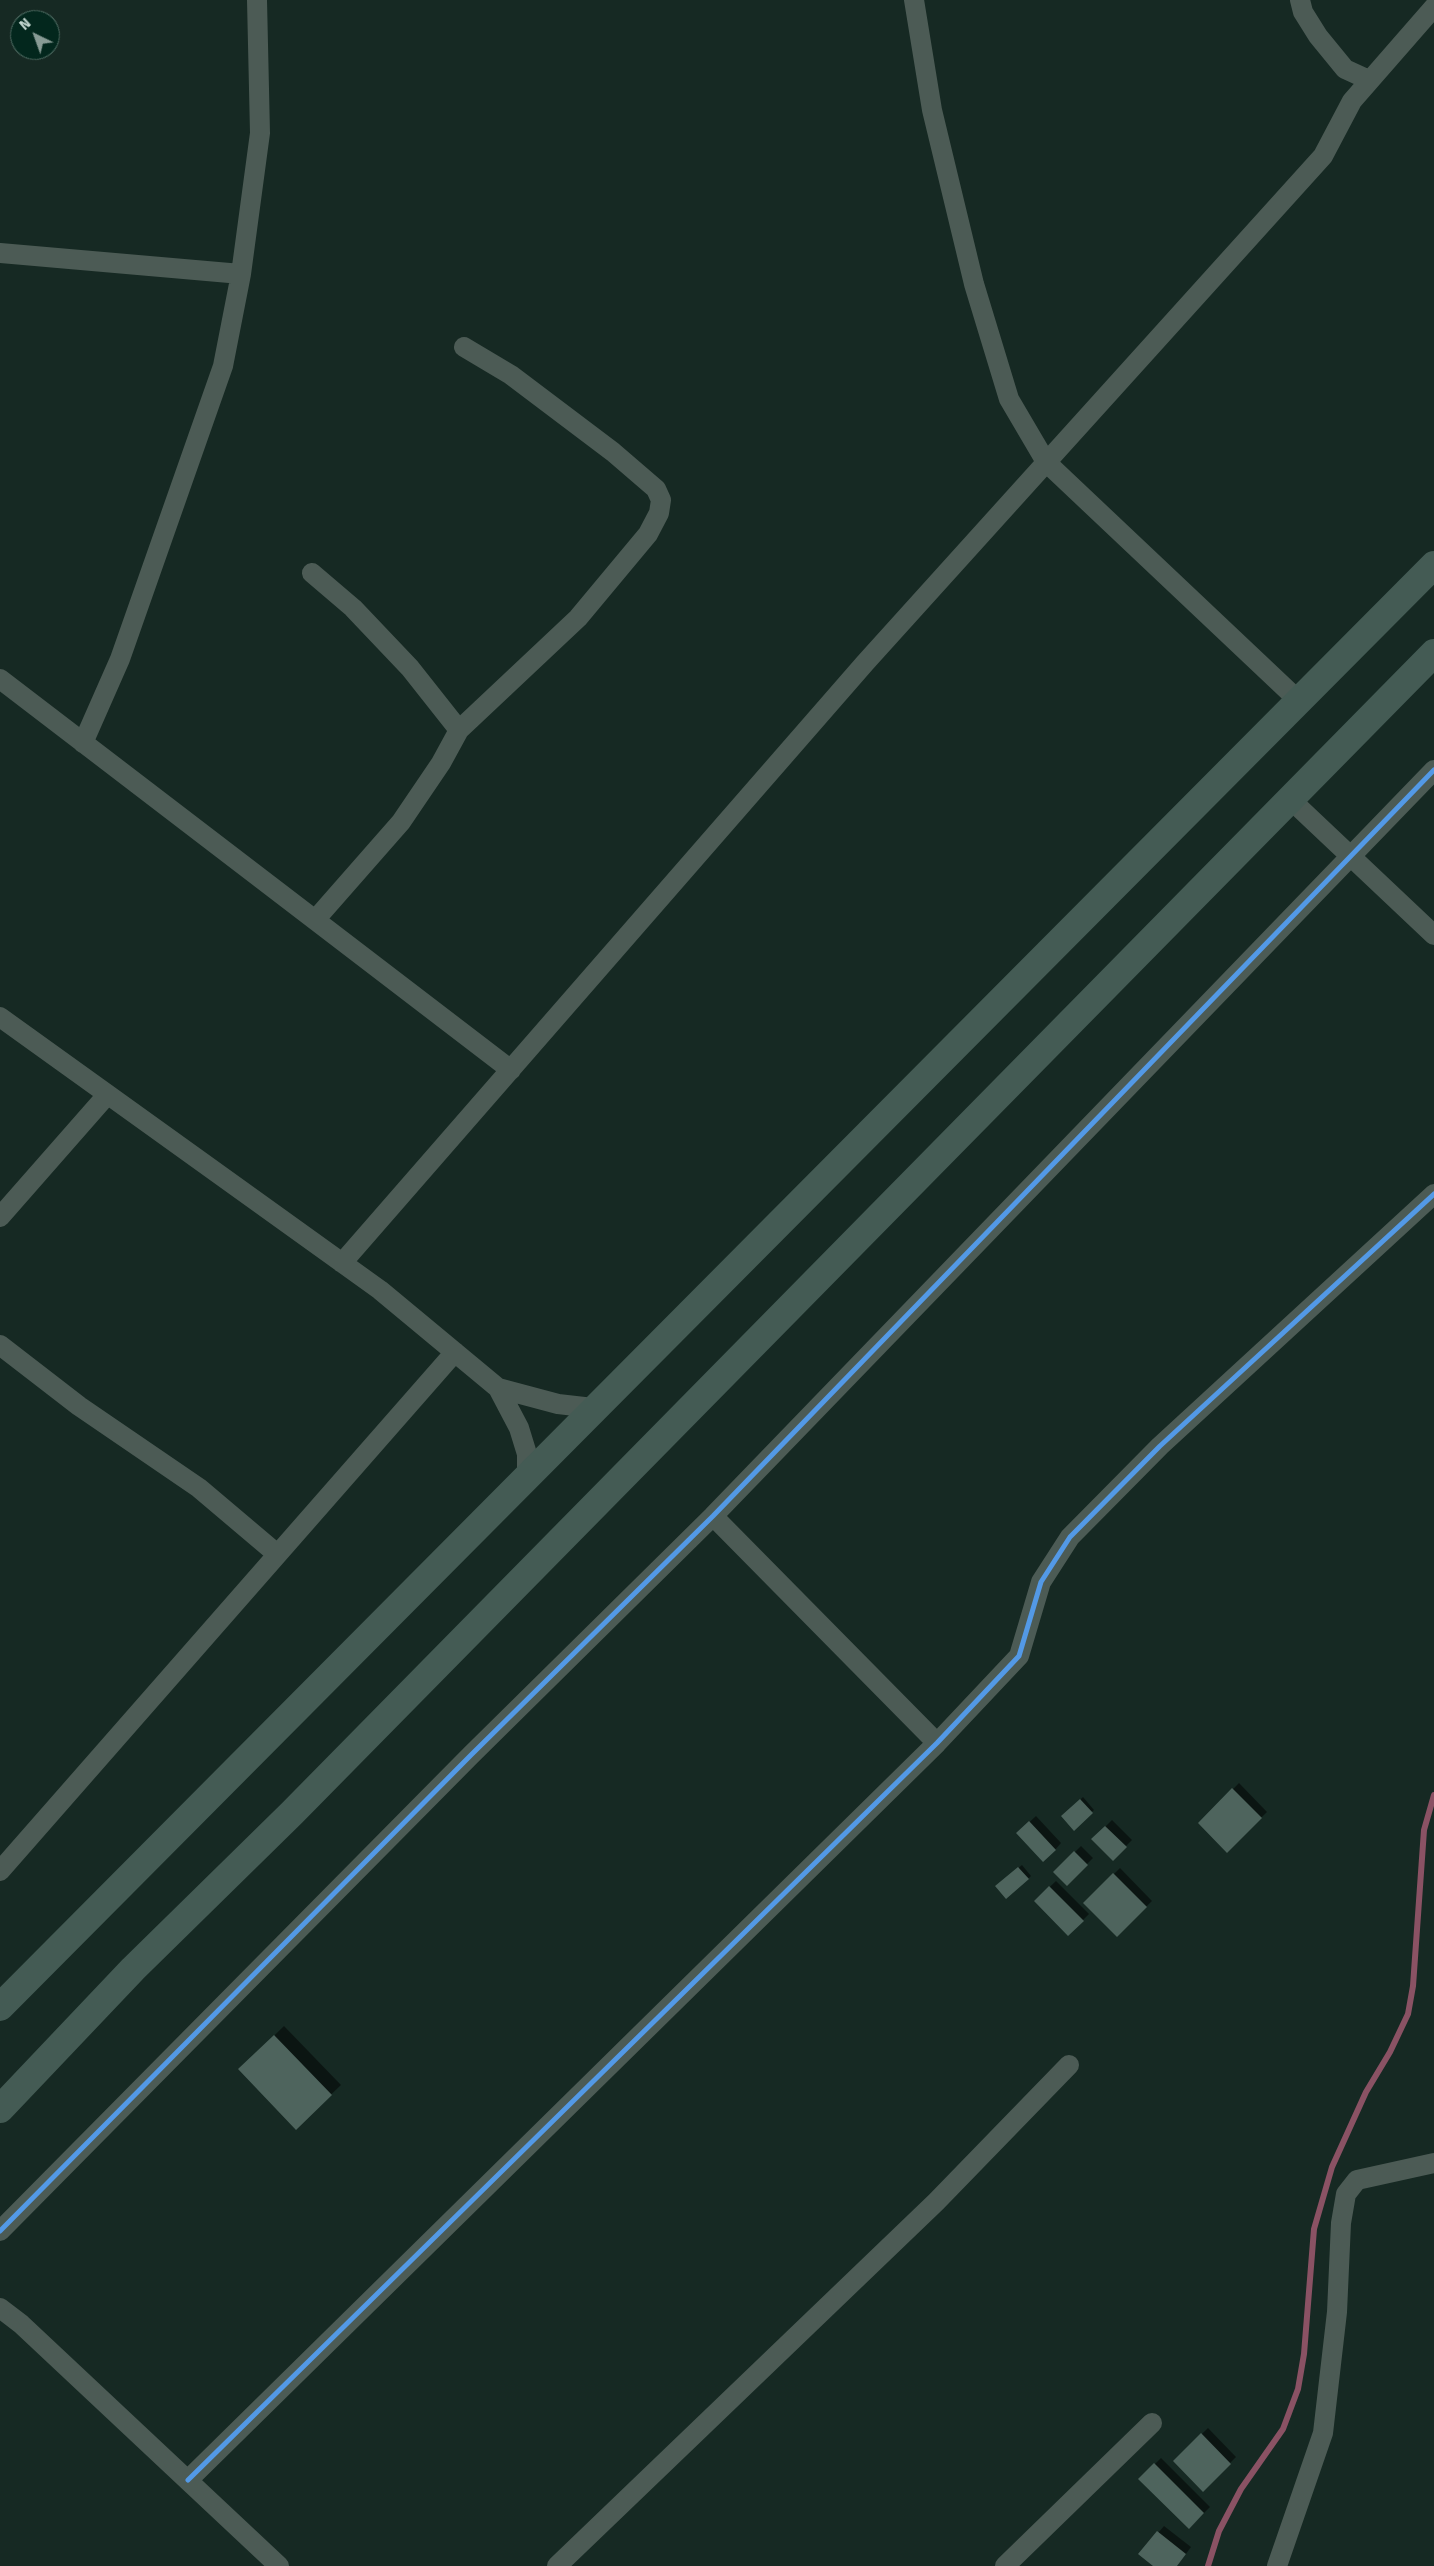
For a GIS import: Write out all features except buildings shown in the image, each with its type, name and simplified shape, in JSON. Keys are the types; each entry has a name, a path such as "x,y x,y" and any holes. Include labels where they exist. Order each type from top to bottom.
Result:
{"highway":[{"path":"0,2007 593,1408 1300,702 1434,565"},
{"path":"0,2109 133,1969 292,1814 1434,653"}],"street":[{"path":"83,743 120,659 223,366 241,274 260,133 257,0"},
{"path":"914,0 932,110 974,284 1010,398 1046,462 1300,702"},
{"path":"1300,0 1304,12 1318,36 1345,69 1369,80"},
{"path":"342,1263 865,662 1323,156 1352,101 1434,7"},
{"path":"0,253 241,274"},
{"path":"315,920 401,822 441,763 459,730 578,618 648,534 659,513 661,500 656,489 613,452 511,375 464,347"},
{"path":"312,573 353,608 410,668 459,730"},
{"path":"0,679 511,1070"},
{"path":"0,2231 471,1755 713,1516 1434,770"},
{"path":"1290,799 1434,935"},
{"path":"0,1017 380,1290 498,1388 519,1428 526,1454 527,1476"},
{"path":"0,1217 107,1095"},
{"path":"188,2480 937,1744 1018,1656 1041,1582 1070,1537 1160,1446 1434,1194"},
{"path":"0,1345 80,1406 199,1488 277,1554"},
{"path":"0,1870 454,1352"},
{"path":"498,1388 558,1404 593,1408"},
{"path":"713,1516 937,1744"},
{"path":"557,2566 936,2202 1069,2065"},
{"path":"1277,2566 1323,2433 1337,2312 1341,2223 1346,2194 1357,2180 1434,2163"},
{"path":"0,2308 21,2324 279,2566"},
{"path":"1005,2566 1152,2423"}],"waterway":[{"path":"1208,2566 1219,2531 1241,2489 1283,2429 1298,2389 1304,2354 1314,2229 1332,2167 1366,2092 1390,2052 1408,2014 1413,1986 1424,1830 1434,1795"}],"cycle path":[{"path":"0,2231 471,1755 713,1516 1434,770"},
{"path":"188,2480 937,1743 1019,1656 1041,1582 1070,1537 1160,1446 1434,1194"}]}
